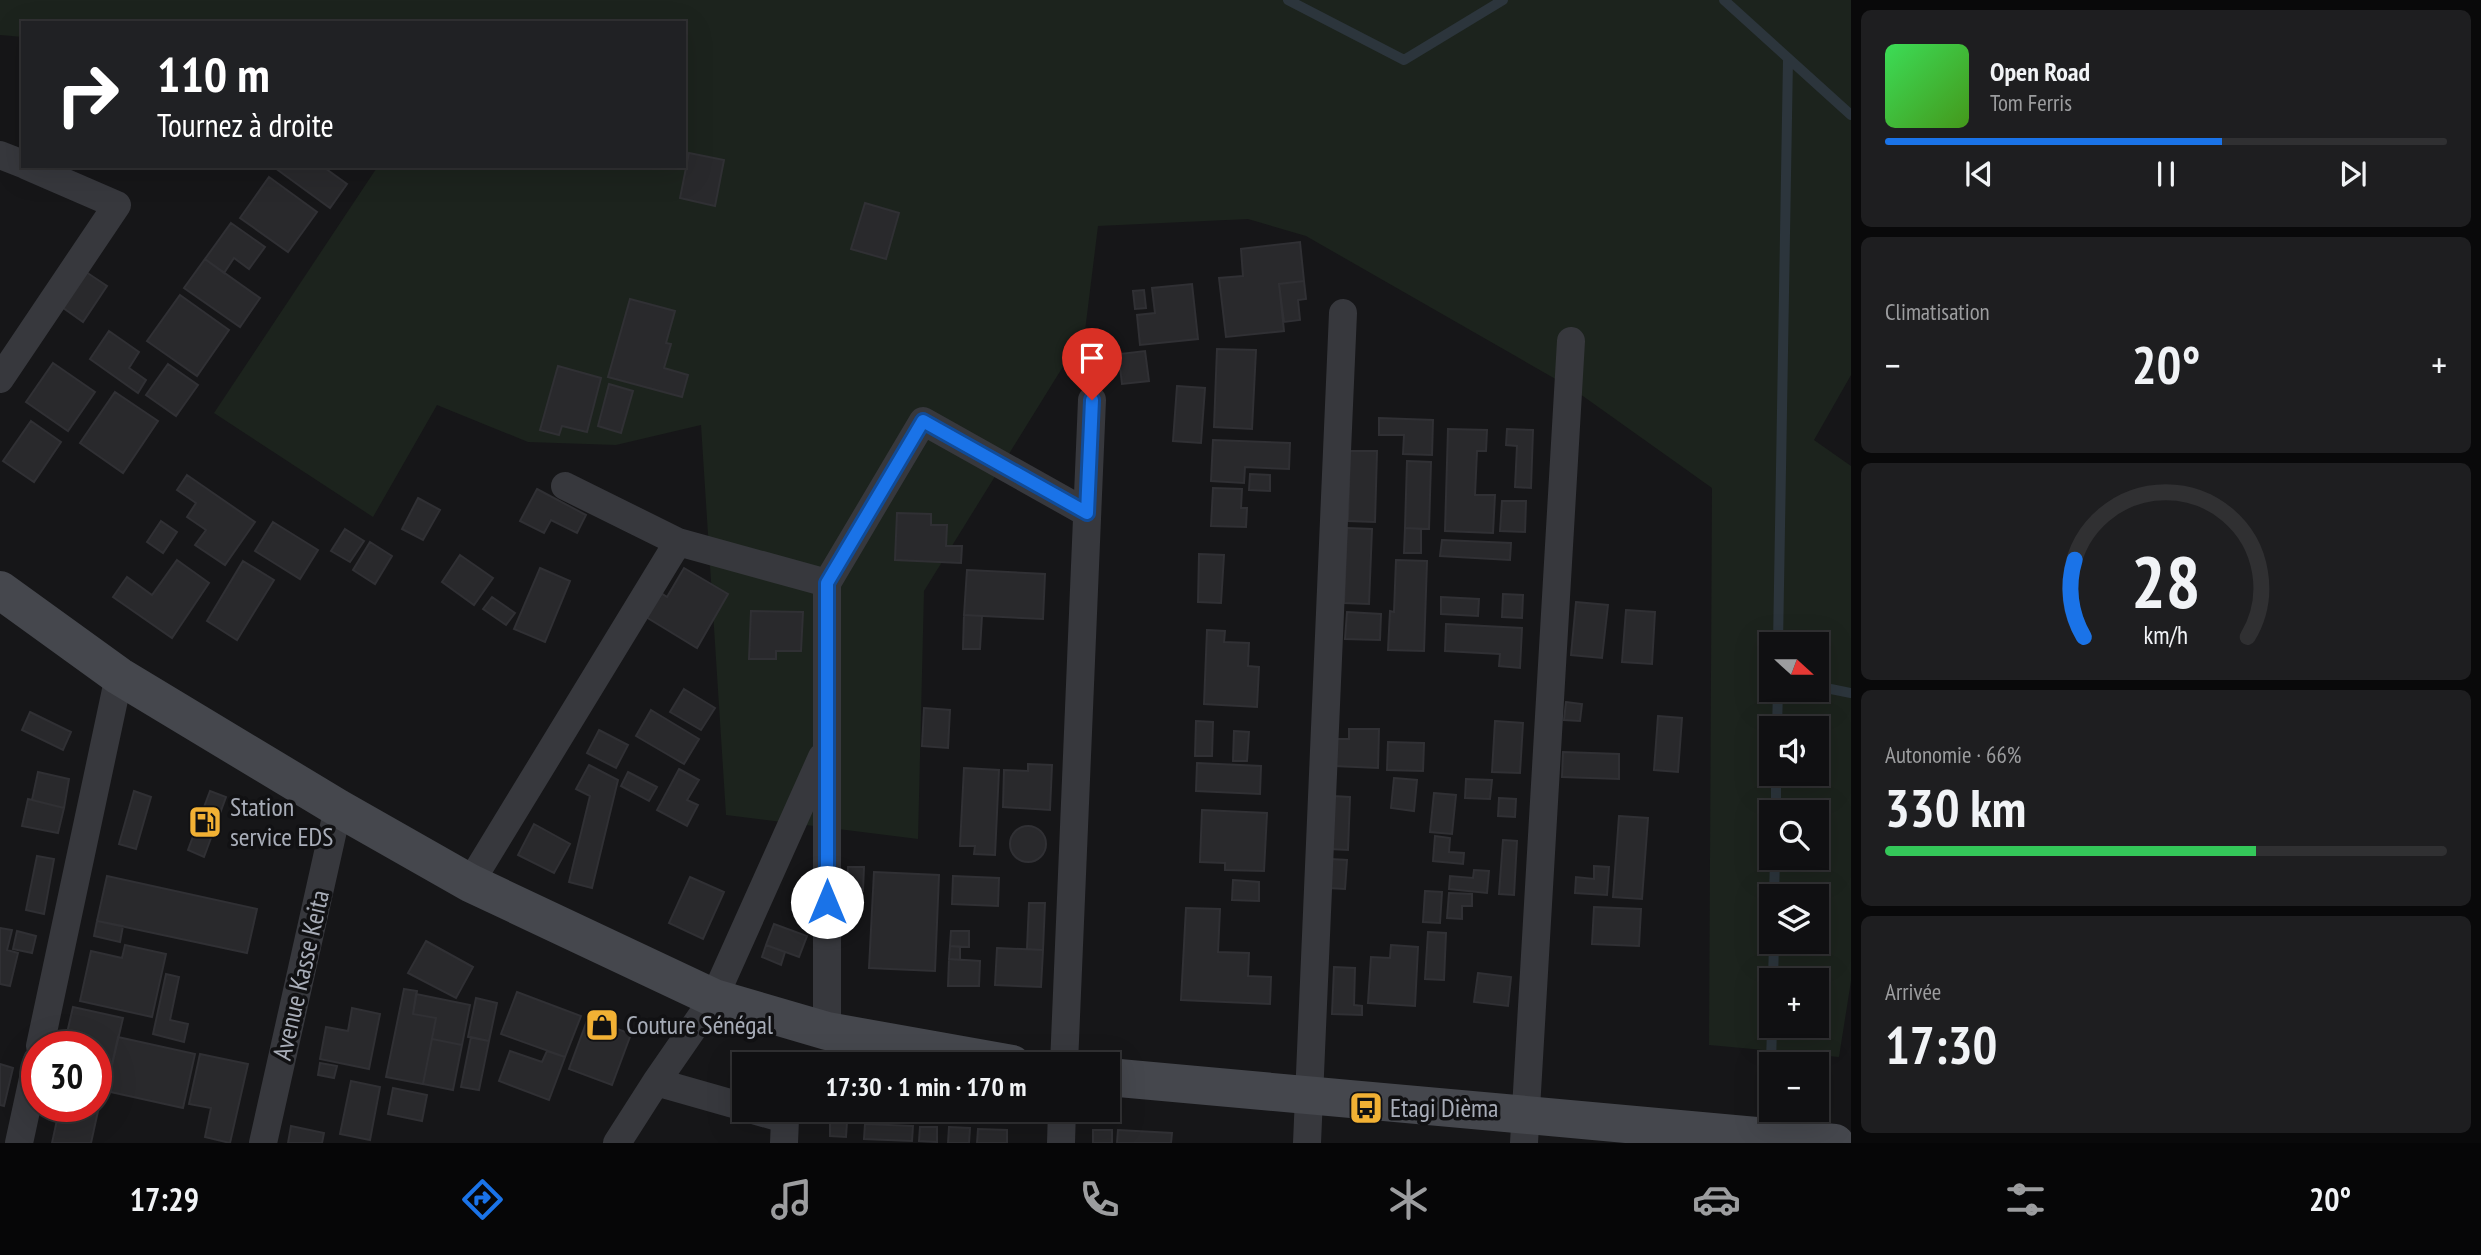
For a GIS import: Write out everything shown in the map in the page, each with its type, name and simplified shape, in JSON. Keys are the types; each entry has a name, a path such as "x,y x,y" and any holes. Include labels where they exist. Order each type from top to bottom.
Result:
{"main road":[{"path":"0,590 119,676 338,808 470,883 714,998 827,1031 945,1052"},
{"path":"1120,1078 1308,1096 1524,1129 1835,1143"}],"street":[{"path":"0,155 21,163"},
{"path":"0,379 117,205 32,168"},
{"path":"1307,1143 1343,313"},
{"path":"1524,1129 1571,341"},
{"path":"1065,1052 1092,400"},
{"path":"827,1031 827,583 923,421 1087,513"},
{"path":"565,486 678,542 827,583"},
{"path":"470,883 678,542"},
{"path":"43,1031 119,676"},
{"path":"617,1143 714,998 827,748"},
{"name":"Avenue Kasse Keita","path":"264,1143 338,808"},
{"path":"656,1082 732,1104"},
{"path":"19,1143 24,1122"},
{"path":"784,1143 785,1122"},
{"path":"1061,1143 1062,1122"}],"shaded area":[{"path":"0,0 1851,0 1851,375 1814,440 1851,466 1851,981 1839,1057 1829,1056 1829,1052 1785,1052 1709,1045 1712,488 1573,389 1306,236 1248,219 1098,226 1085,331 924,591 918,839 726,815 701,425 616,445 528,442 437,405 373,517 214,413 377,168 686,168 686,21 21,21 21,37 0,35"}],"building":[{"path":"689,153 724,160 715,206 680,198"},
{"path":"275,168 325,168 347,184 330,208"},
{"path":"269,177 317,212 288,252 240,218"},
{"path":"865,203 899,213 886,259 851,249"},
{"path":"231,223 265,247 249,269 234,258 224,273 205,259"},
{"path":"1300,242 1304,281 1279,284 1284,331 1226,337 1219,278 1243,276 1241,249"},
{"path":"205,259 260,298 240,327 184,288"},
{"path":"83,270 107,286 83,322 59,305"},
{"path":"1304,281 1306,299 1298,300 1300,320 1284,322 1279,284"},
{"path":"1192,284 1198,339 1140,345 1137,315 1155,313 1152,288"},
{"path":"1144,290 1146,308 1135,309 1133,291"},
{"path":"180,295 229,330 197,376 147,341"},
{"path":"630,299 675,311 666,343 671,344 664,368 688,375 682,397 608,377"},
{"path":"109,331 139,352 129,368 146,380 138,393 90,359"},
{"path":"1217,349 1256,350 1252,429 1214,427"},
{"path":"1145,351 1149,381 1122,384 1120,367 1113,368 1111,355"},
{"path":"53,363 95,392 68,431 26,402"},
{"path":"168,364 198,385 176,416 146,395"},
{"path":"558,366 601,378 587,432 562,426 559,435 540,430"},
{"path":"609,384 633,391 621,433 598,426"},
{"path":"1177,386 1205,388 1201,443 1173,441"},
{"path":"115,392 158,421 123,473 80,443"},
{"path":"1379,418 1433,420 1432,455 1403,454 1404,435 1379,435"},
{"path":"31,421 61,442 34,482 3,461"},
{"path":"1448,429 1487,430 1486,451 1477,451 1475,495 1495,495 1493,533 1445,531"},
{"path":"1507,429 1533,430 1531,488 1515,487 1517,446 1506,445"},
{"path":"1213,440 1290,443 1289,469 1245,467 1244,483 1211,481"},
{"path":"1350,451 1377,451 1375,522 1348,521"},
{"path":"1407,461 1431,462 1429,529 1405,528"},
{"path":"1250,474 1270,475 1270,491 1249,490"},
{"path":"187,475 255,522 225,565 195,545 206,530 187,517 196,503 177,490"},
{"path":"1213,488 1242,489 1241,508 1247,508 1246,527 1211,526"},
{"path":"537,489 586,515 577,533 551,520 544,533 520,521"},
{"path":"418,498 440,510 423,540 402,529"},
{"path":"1502,501 1526,501 1525,532 1500,531"},
{"path":"897,513 931,514 931,525 947,525 946,546 962,546 961,563 895,560"},
{"path":"161,521 177,532 163,553 147,542"},
{"path":"273,522 318,550 300,579 255,551"},
{"path":"1347,528 1372,529 1369,604 1344,603"},
{"path":"1405,528 1421,529 1421,553 1404,553"},
{"path":"345,529 364,541 350,562 331,551"},
{"path":"1442,540 1511,543 1510,560 1440,556"},
{"path":"370,542 392,556 375,584 353,570"},
{"path":"1199,554 1224,555 1221,603 1198,602"},
{"path":"460,555 493,578 474,605 442,582"},
{"path":"177,560 209,583 172,638 113,597 127,577 152,595"},
{"path":"1396,560 1427,561 1424,651 1388,650 1390,611 1394,612"},
{"path":"243,561 274,580 237,640 207,621"},
{"path":"540,568 570,581 545,642 514,629"},
{"path":"684,568 728,594 697,648 641,614 655,589 667,597"},
{"path":"967,570 1045,574 1043,619 964,615"},
{"path":"1503,594 1523,595 1522,618 1502,617"},
{"path":"492,597 515,613 506,625 483,609"},
{"path":"1441,597 1479,599 1478,616 1441,614"},
{"path":"1576,602 1608,605 1602,658 1571,655"},
{"path":"1626,610 1655,612 1652,664 1622,662"},
{"path":"751,611 803,612 801,651 776,651 776,659 749,659"},
{"path":"1347,612 1381,614 1380,640 1345,639"},
{"path":"964,615 982,616 980,649 963,649"},
{"path":"1446,624 1522,628 1520,668 1499,666 1500,654 1445,651"},
{"path":"1207,630 1225,631 1224,642 1249,643 1248,666 1259,667 1257,707 1204,704"},
{"path":"684,689 715,708 701,730 670,712"},
{"path":"1566,702 1582,704 1580,721 1564,720"},
{"path":"924,708 950,710 948,748 922,746"},
{"path":"651,710 699,739 684,764 636,736"},
{"path":"30,712 71,732 63,750 22,730"},
{"path":"1658,716 1682,718 1678,772 1654,770"},
{"path":"1196,721 1213,722 1212,756 1195,756"},
{"path":"1495,721 1523,723 1520,773 1492,772"},
{"path":"1349,729 1379,729 1378,768 1334,766 1335,739 1349,739"},
{"path":"599,730 628,745 616,768 587,753"},
{"path":"1234,731 1249,732 1247,761 1233,761"},
{"path":"1388,742 1424,743 1423,771 1387,770"},
{"path":"1563,752 1619,754 1619,779 1562,777"},
{"path":"1197,763 1261,766 1260,794 1196,791"},
{"path":"1028,764 1052,765 1050,810 1003,807 1004,770 1028,771"},
{"path":"589,765 618,780 592,888 569,882 590,796 576,789"},
{"path":"964,768 999,770 995,855 974,854 975,846 960,846"},
{"path":"679,769 699,780 687,800 698,805 687,826 657,810"},
{"path":"38,772 69,779 64,808 32,800"},
{"path":"628,772 657,787 649,801 621,786"},
{"path":"1394,778 1417,780 1414,811 1391,808"},
{"path":"1466,779 1492,780 1490,799 1465,798"},
{"path":"134,791 151,797 136,849 119,844"},
{"path":"210,791 226,797 204,857 188,850"},
{"path":"1434,793 1456,795 1452,834 1430,832"},
{"path":"1332,796 1350,797 1348,850 1330,849"},
{"path":"1499,798 1516,799 1515,817 1498,816"},
{"path":"28,799 64,808 58,833 22,826"},
{"path":"1202,810 1267,813 1264,871 1225,870 1225,863 1200,862"},
{"path":"1619,816 1648,818 1642,899 1613,897"},
{"path":"534,824 570,844 554,873 518,855"},
{"path":"1028,826 1041,831 1046,844 1041,857 1028,862 1015,857 1010,844 1015,831"},
{"path":"1435,836 1450,838 1449,852 1464,853 1463,864 1433,861"},
{"path":"1503,840 1517,841 1514,895 1499,894"},
{"path":"37,856 54,859 44,914 26,910"},
{"path":"1330,859 1347,860 1345,889 1328,888"},
{"path":"1594,866 1609,867 1607,895 1575,893 1576,877 1594,879"},
{"path":"848,867 864,867 863,891 847,890"},
{"path":"1474,870 1489,871 1487,893 1449,889 1450,876 1473,878"},
{"path":"874,872 939,875 935,971 869,968"},
{"path":"107,876 257,909 247,953 97,921"},
{"path":"953,876 999,878 998,906 952,904"},
{"path":"690,877 724,892 703,939 669,923"},
{"path":"1233,880 1259,882 1259,901 1232,900"},
{"path":"1425,891 1442,892 1440,923 1423,922"},
{"path":"1449,893 1472,894 1472,906 1462,906 1462,919 1447,918"},
{"path":"1029,903 1045,903 1043,950 1027,949"},
{"path":"1594,907 1641,909 1639,946 1592,944"},
{"path":"1186,908 1220,909 1218,952 1249,953 1248,976 1271,977 1270,1004 1181,1000"},
{"path":"97,921 123,926 120,942 94,936"},
{"path":"774,924 807,936 799,957 766,945"},
{"path":"0,928 12,930 7,950 18,953 10,986 0,984"},
{"path":"17,931 36,936 32,953 13,949"},
{"path":"951,931 969,931 969,947 950,946"},
{"path":"1428,932 1446,933 1444,980 1425,979"},
{"path":"426,941 473,967 456,998 408,973"},
{"path":"125,945 166,954 152,1017 80,1001 91,951 122,958"},
{"path":"766,945 785,952 781,965 762,957"},
{"path":"1391,945 1418,947 1415,1006 1368,1003 1371,957 1390,958"},
{"path":"950,946 960,947 960,960 949,959"},
{"path":"997,948 1043,950 1041,987 995,985"},
{"path":"949,959 980,961 979,986 948,986"},
{"path":"1334,967 1355,968 1354,1005 1362,1006 1362,1015 1332,1014"},
{"path":"1478,973 1511,977 1508,1006 1474,1002"},
{"path":"166,974 179,977 170,1020 188,1024 184,1042 153,1034"},
{"path":"404,989 417,991 413,1014 436,1018 423,1084 386,1077"},
{"path":"517,992 581,1016 565,1057 501,1034"},
{"path":"416,994 470,1005 462,1045 432,1039 436,1018 413,1014"},
{"path":"476,998 497,1003 489,1041 468,1037"},
{"path":"73,1007 123,1018 112,1065 112,1031 67,1031"},
{"path":"352,1008 380,1014 369,1069 320,1059 326,1027 348,1031"},
{"path":"588,1018 631,1034 612,1085 569,1069"},
{"path":"118,1037 195,1054 183,1108 112,1092 112,1064"},
{"path":"471,1037 489,1041 479,1090 461,1087"},
{"path":"432,1039 462,1045 453,1090 423,1084"},
{"path":"510,1051 542,1062 547,1051 565,1057 549,1100 499,1081"},
{"path":"200,1054 248,1064 230,1143 205,1137 211,1108 189,1104"},
{"path":"320,1063 337,1066 334,1078 318,1075"},
{"path":"0,1064 13,1068 4,1106 0,1105"},
{"path":"351,1081 380,1087 370,1140 340,1134"},
{"path":"393,1088 427,1095 422,1121 388,1114"},
{"path":"57,1122 96,1122 91,1143 52,1143"},
{"path":"830,1122 847,1122 846,1137 830,1136"},
{"path":"865,1124 913,1126 912,1141 864,1139"},
{"path":"291,1126 324,1133 322,1143 288,1143"},
{"path":"920,1127 937,1127 937,1142 919,1141"},
{"path":"949,1127 970,1128 969,1143 948,1143"},
{"path":"978,1129 1007,1130 1007,1143 977,1143"},
{"path":"1093,1130 1112,1130 1112,1143 1093,1143"},
{"path":"1118,1130 1172,1133 1171,1143 1117,1143"}],"waterway":[{"path":"1288,0 1404,60 1503,0"},
{"path":"1724,0 1851,115"},
{"path":"1778,632 1788,59"},
{"path":"1829,689 1851,693"},
{"path":"1777,716 1778,702"},
{"path":"1776,786 1776,800"},
{"path":"1774,884 1775,870"},
{"path":"1773,968 1774,954"},
{"path":"1771,1052 1772,1038"}],"place":[{"name":"Station service EDS","path":"205,822"},
{"name":"Couture Sénégal","path":"602,1025"},
{"name":"Etagi Dièma","path":"1366,1108"}],"route":[{"path":"827,902 827,583 923,421 1087,513 1092,400"}]}
